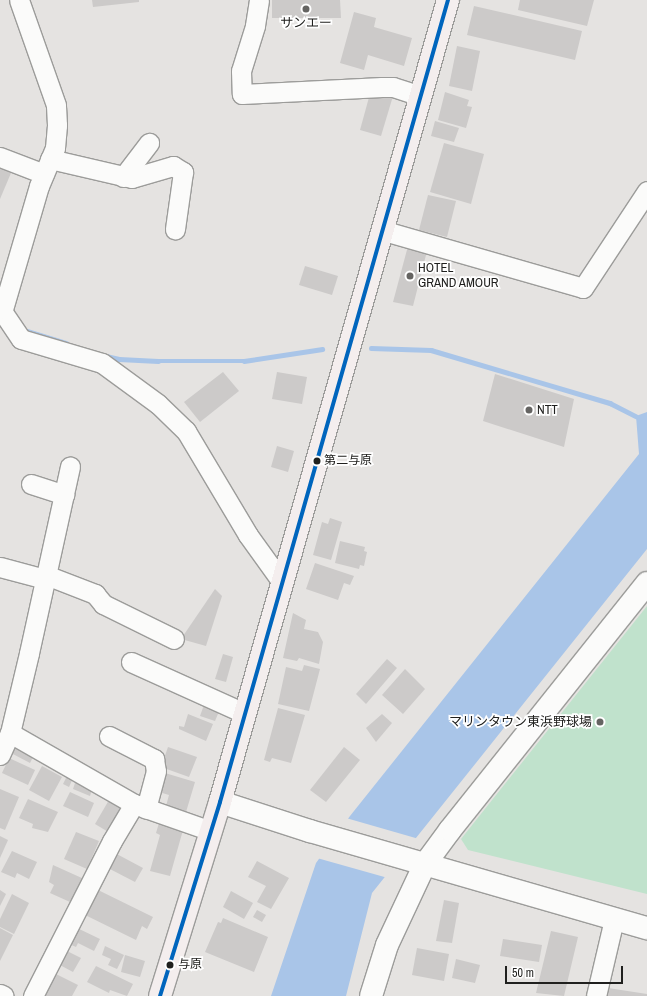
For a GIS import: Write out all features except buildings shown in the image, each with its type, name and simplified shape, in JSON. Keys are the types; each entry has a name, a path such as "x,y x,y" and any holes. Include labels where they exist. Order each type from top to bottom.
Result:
{"highway":[{"path":"160,996 220,802 280,581 448,0"}],"street":[{"path":"19,0 56,105 57,125 55,148 47,166 1,309 21,339 102,363 158,404 186,431 248,535 280,581"},
{"path":"259,0 255,26 241,71 242,94 393,87 420,96"},
{"path":"123,177 149,143"},
{"path":"0,157 47,166 132,178 173,166 184,172 175,228"},
{"path":"382,230 583,288 647,191"},
{"path":"0,755 10,733 70,466"},
{"path":"31,484 64,495"},
{"path":"0,567 46,577 95,594 103,604 174,639"},
{"path":"371,996 387,945 425,864 450,830 647,584"},
{"path":"131,662 244,713"},
{"path":"10,733 140,806 211,831"},
{"path":"33,996 112,841 140,806 156,771 154,759 109,736"},
{"path":"220,802 310,831 647,928"},
{"path":"596,996 614,919"},
{"path":"0,994 4,996"}],"green space":[{"name":"マリンタウン東浜野球場","path":"647,606 647,894 468,850 461,839"}],"water":[{"path":"647,412 647,549 372,893 346,996 271,996 316,863 350,816 639,454 636,416"}],"pier":[{"path":"346,818 419,839 388,878 317,858"}],"waterway":[{"path":"27,331 66,343"},
{"path":"371,348 431,350 610,403 636,416"},
{"path":"106,356 119,359 158,361 244,361 322,349"}],"transit line":[{"path":"160,996 220,802 448,0"}],"place":[{"name":"サンエー","path":"306,9"},
{"name":"HOTEL GRAND AMOUR","path":"410,276"},
{"name":"NTT","path":"529,410"},
{"name":"第二与原","path":"317,461"},
{"name":"マリンタウン東浜野球場","path":"600,722"},
{"name":"与原","path":"170,965"}]}
